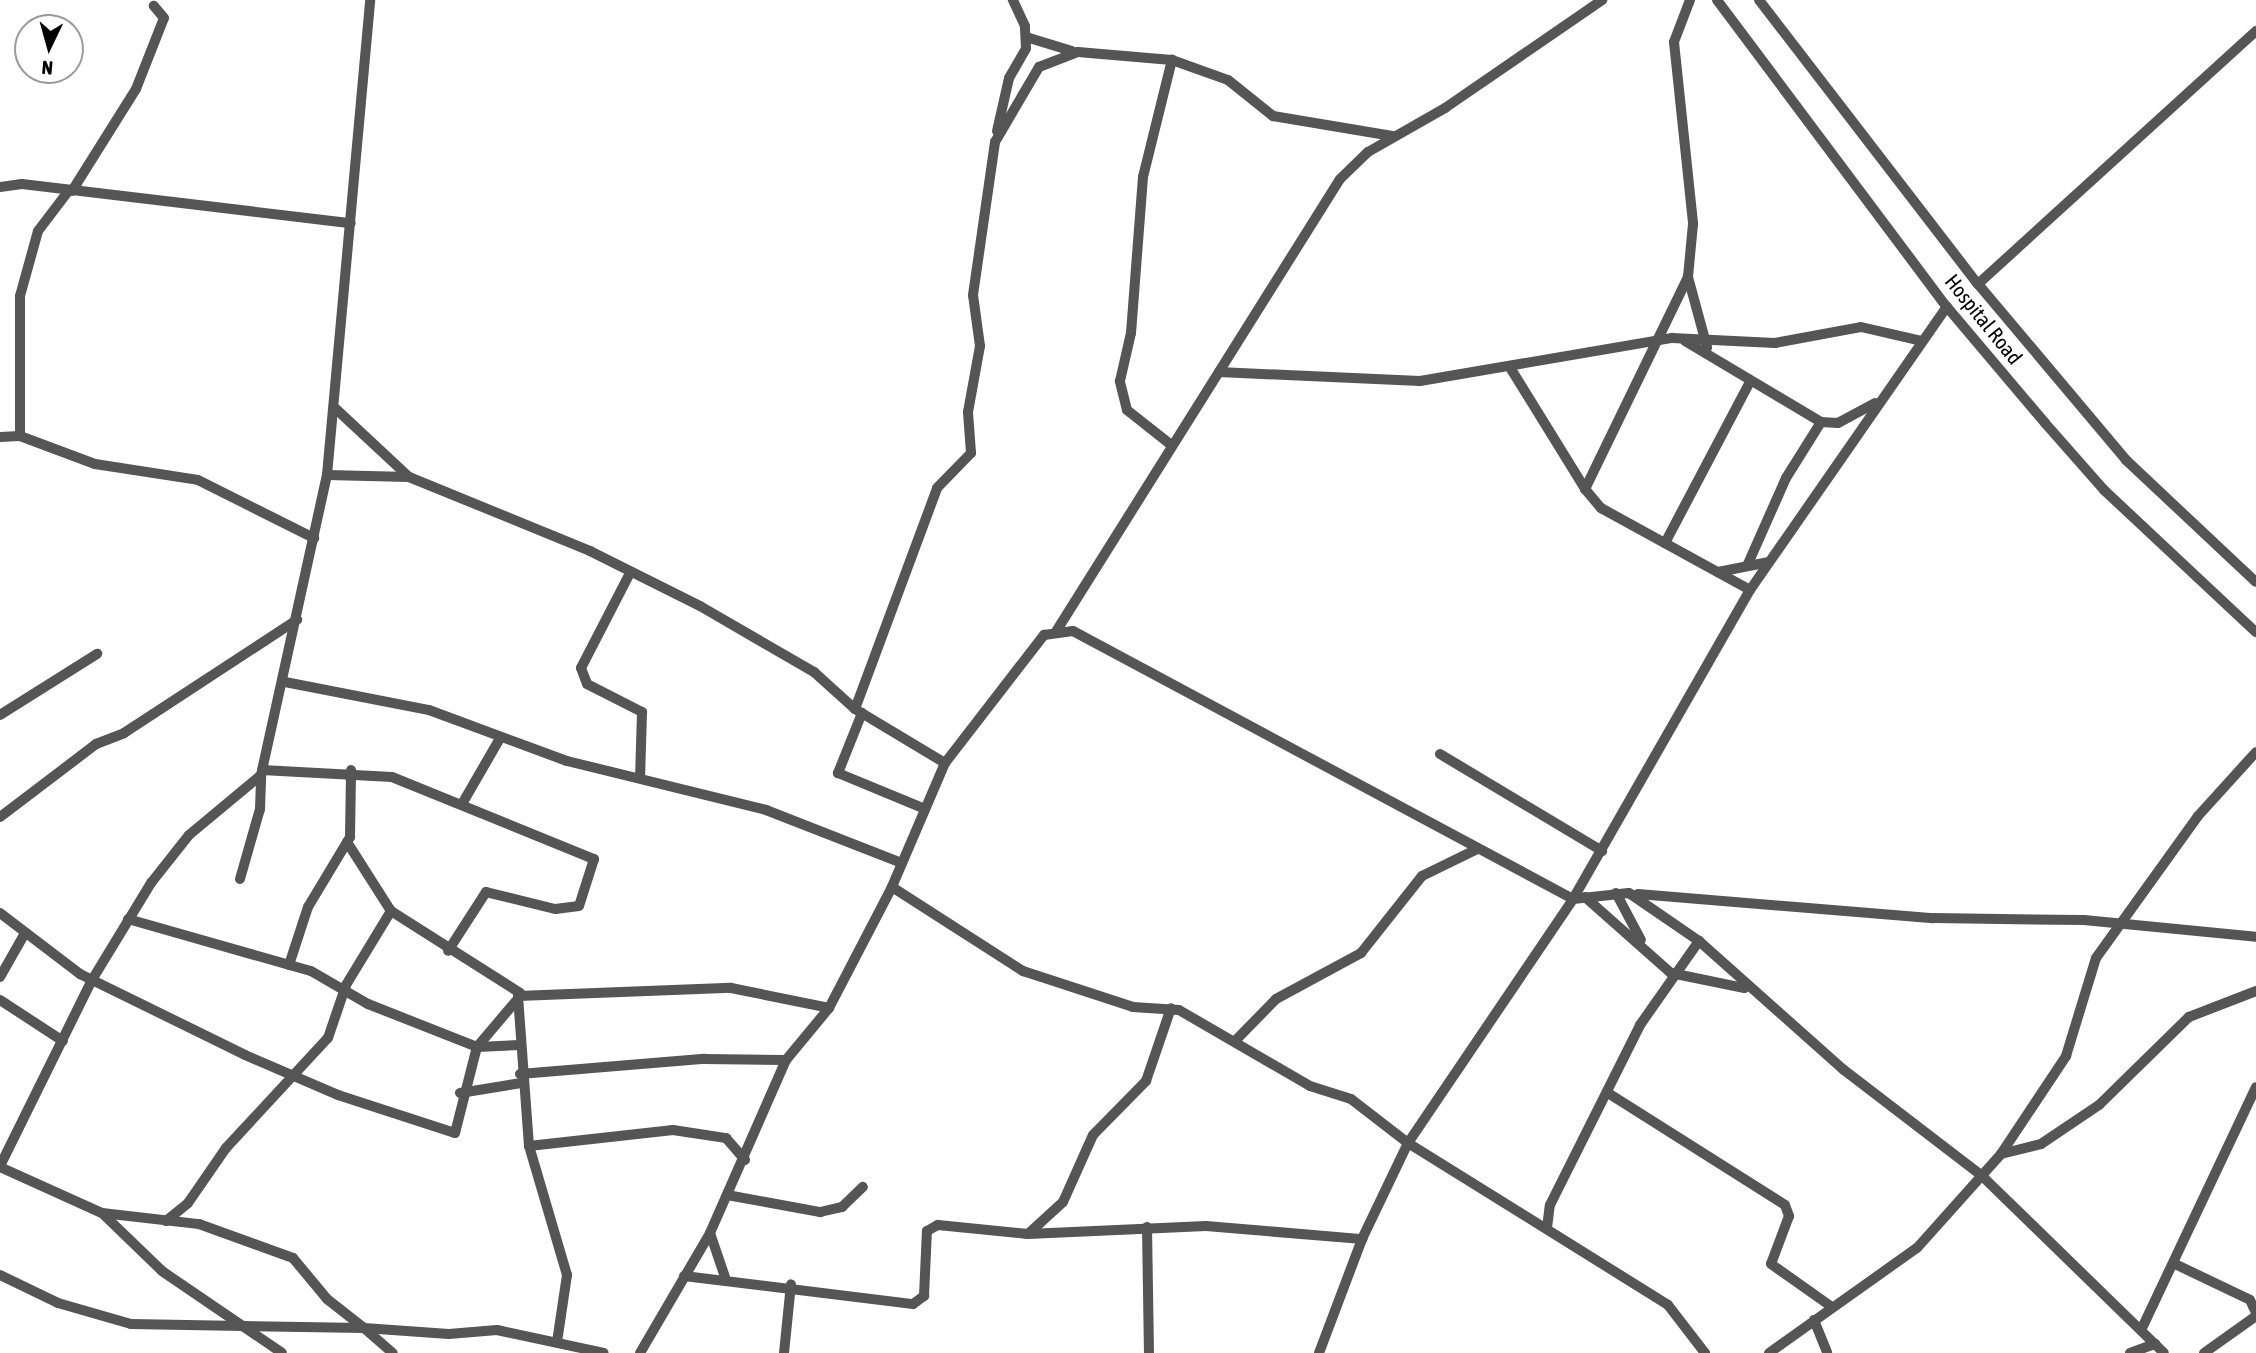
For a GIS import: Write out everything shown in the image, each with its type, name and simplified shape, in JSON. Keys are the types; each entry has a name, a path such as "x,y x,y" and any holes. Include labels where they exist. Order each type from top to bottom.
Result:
{"street":[{"path":"240,879 260,810 262,772 285,682 327,475 336,409 370,0"},
{"path":"925,809 838,772 937,488 971,453 968,412 980,346 973,295 995,142 1026,37 1013,0"},
{"path":"640,1353 710,1233 745,1160 786,1060 829,1008 892,887 945,763 1019,661 1057,630 1170,444 1219,372 1340,179 1392,136 1456,101 1602,0"},
{"path":"1690,0 1674,42 1673,73 1693,224 1688,277 1710,356"},
{"name":"Hospital Road","path":"1717,0 1947,307 2104,490 2256,632"},
{"path":"1759,0 1978,284 2126,460 2256,582"},
{"path":"20,436 20,296 38,231 70,192 136,89 164,18 151,2"},
{"path":"1978,284 2256,31"},
{"path":"1026,37 1078,52 1172,60 1228,80 1273,116 1392,136"},
{"path":"995,142 1039,67 1054,56 1078,52"},
{"path":"1170,444 1127,410 1120,381 1131,333 1143,177 1172,60"},
{"path":"0,187 22,184 70,192 351,223"},
{"path":"1585,489 1688,277"},
{"path":"1319,1353 1362,1239 1408,1143 1579,898 1602,851 1750,590 1947,307"},
{"path":"1219,372 1420,381 1511,369 1681,339 1775,343 1861,327 1922,341"},
{"path":"1681,339 1749,384 1821,422 1852,418 1880,400"},
{"path":"1511,369 1585,489 1601,509 1750,590"},
{"path":"1665,543 1749,384"},
{"path":"336,409 409,477 630,573 772,646 814,672 858,711 945,763"},
{"path":"1747,566 1786,478 1821,422"},
{"path":"0,438 20,436 69,458 198,480 314,538"},
{"path":"327,475 409,477"},
{"path":"1718,572 1769,562"},
{"path":"630,573 581,668 587,684 642,712 639,778"},
{"path":"0,817 96,744 124,733 297,620"},
{"path":"1057,630 1073,631 1477,849 1579,898 1644,945 1671,973 1706,975 1750,991"},
{"path":"0,715 97,654"},
{"path":"285,682 429,710 499,740 766,810 902,863"},
{"path":"462,804 499,740"},
{"path":"1769,1353 1917,1248 2001,1154 2052,1085 2083,988 2120,923 2198,816 2256,752"},
{"path":"1440,754 1602,851"},
{"path":"289,965 308,907 347,842 355,816 351,770"},
{"path":"393,1353 327,1299 293,1258 223,1231 102,1213 0,1166 92,980 128,919 189,835 262,772 351,770 392,777 591,855 595,865 575,908 486,892 448,951"},
{"path":"347,842 391,911 518,997 731,988 829,1008"},
{"path":"1236,1040 1276,999 1361,953 1422,876 1477,849"},
{"path":"892,887 1023,971 1133,1007 1171,1008 1236,1040 1310,1086 1351,1099 1408,1143 1668,1305 1705,1353"},
{"path":"1616,893 1644,945"},
{"path":"1579,898 1629,893 1933,918 2120,923 2256,937"},
{"path":"1629,893 1699,941 1750,991 1981,1175 2143,1326 2164,1353"},
{"path":"165,1221 188,1203 226,1148 294,1078 334,1029 344,992 391,911"},
{"path":"0,914 92,980 294,1078 455,1133 460,1093 477,1047 518,997"},
{"path":"128,919 289,965 344,992 477,1047 519,1045"},
{"path":"0,977 25,933"},
{"path":"1548,1228 1550,1205 1671,973 1699,941"},
{"path":"2001,1154 2041,1144 2099,1105 2189,1017 2256,990"},
{"path":"518,997 521,1078 529,1146 566,1275 557,1342"},
{"path":"0,1000 63,1041"},
{"path":"1028,1234 1055,1213 1093,1135 1146,1082 1171,1008"},
{"path":"460,1093 521,1078 704,1059 786,1060"},
{"path":"2143,1326 2175,1264 2256,1087"},
{"path":"1608,1093 1786,1205 1789,1216 1771,1264 1832,1307"},
{"path":"529,1146 673,1130 726,1138 745,1160"},
{"path":"727,1195 820,1212 842,1207 863,1187"},
{"path":"1532,1219 1550,1205"},
{"path":"102,1213 142,1255 282,1353"},
{"path":"1055,1213 1063,1231"},
{"path":"684,1276 791,1284 912,1304 924,1296 932,1226 1028,1234 1147,1227 1362,1239"},
{"path":"1147,1227 1149,1353"},
{"path":"710,1233 725,1278"},
{"path":"2175,1264 2253,1301 2256,1315 2204,1353"},
{"path":"0,1275 58,1304 131,1324 248,1329 364,1328 449,1334 497,1330 604,1353"},
{"path":"784,1353 791,1284"},
{"path":"1814,1320 1827,1353"},
{"path":"2130,1353 2155,1344"}]}
